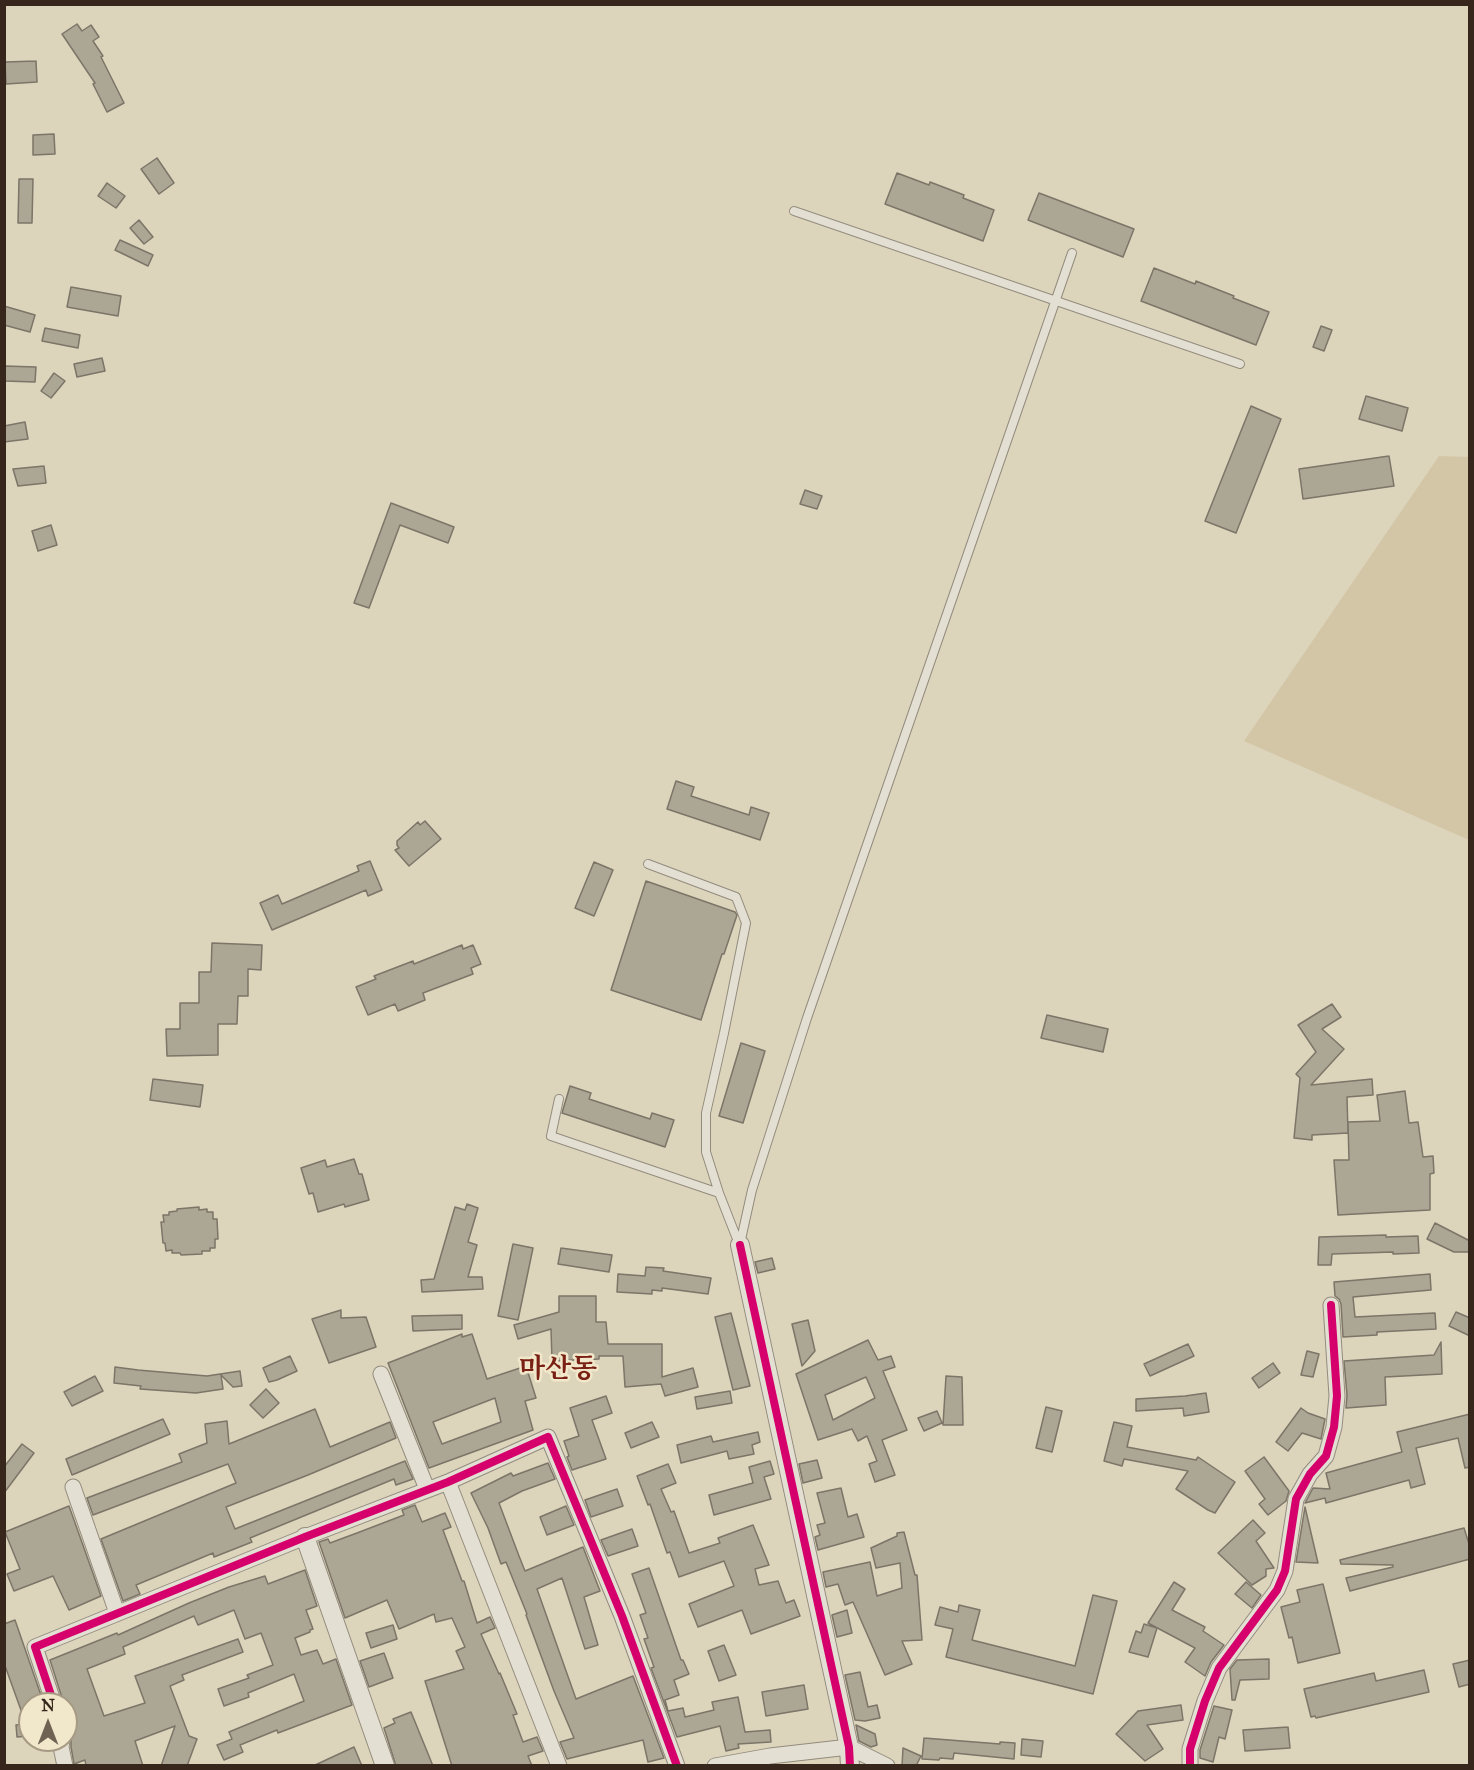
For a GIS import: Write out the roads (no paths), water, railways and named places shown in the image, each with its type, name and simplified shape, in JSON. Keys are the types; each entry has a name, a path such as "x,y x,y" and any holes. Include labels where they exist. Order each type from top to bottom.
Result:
{"street":[{"path":"740,1245 849,1756"},
{"path":"1190,1766 1190,1749 1205,1701 1219,1668 1277,1590 1285,1571 1296,1499 1310,1474 1326,1456 1334,1426 1337,1396 1331,1305"},
{"path":"381,1374 427,1489"},
{"path":"50,1692 35,1647 305,1537 448,1482 548,1437 622,1616 677,1766"},
{"path":"448,1482 559,1766"},
{"path":"73,1487 117,1613"},
{"path":"305,1537 385,1766"},
{"path":"715,1766 770,1756 849,1756 886,1766"}],"lane":[{"path":"794,211 1240,364"},
{"path":"740,1245 752,1190 811,1007 1072,253"},
{"path":"648,864 736,897 746,923 706,1113 706,1152 719,1193 740,1245"},
{"path":"560,1099 551,1136 719,1193"}],"district":[{"name":"마산동","path":"558,1370"}]}
